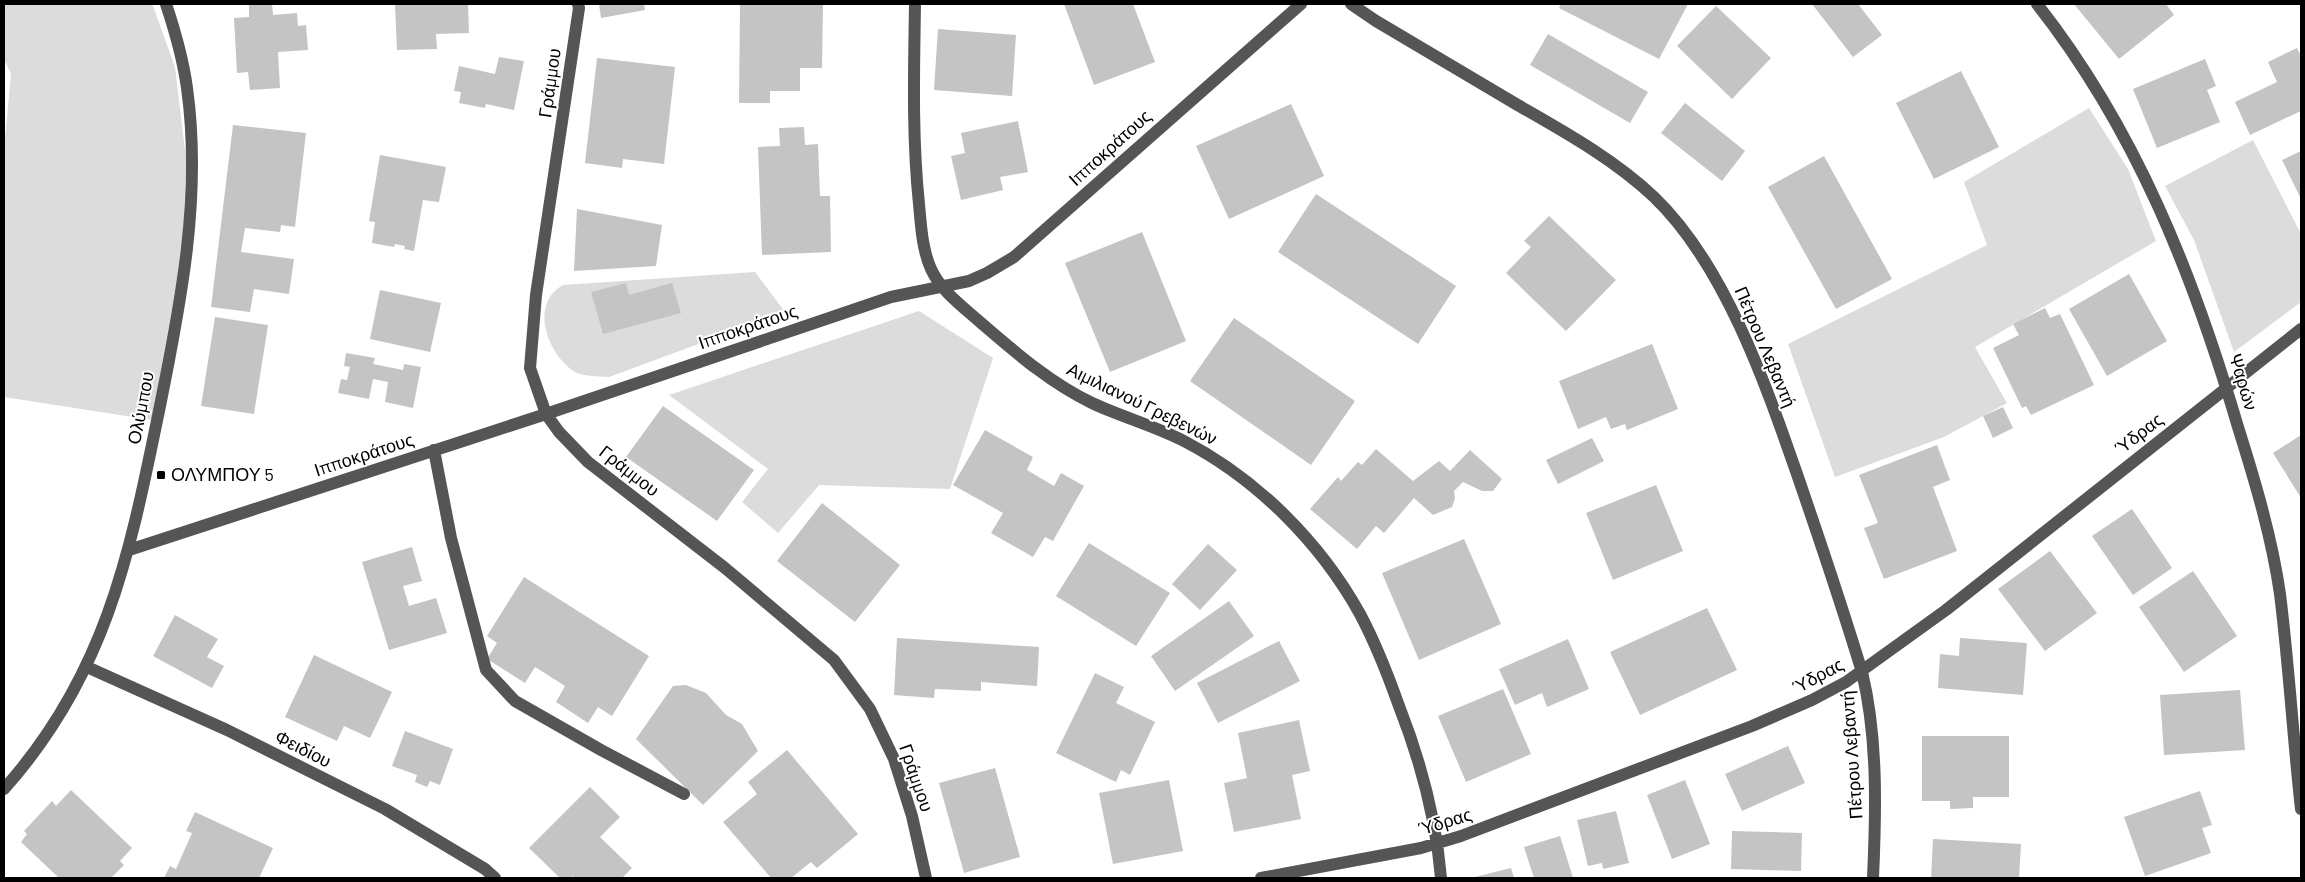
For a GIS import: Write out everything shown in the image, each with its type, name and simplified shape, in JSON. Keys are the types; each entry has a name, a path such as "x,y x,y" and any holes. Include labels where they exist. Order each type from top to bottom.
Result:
{"street":[{"name":"Ολύμπου","path":"4,789 42,741 87,667 107,619 128,550 178,316 191,206 191,146 187,88 181,54 166,4"},
{"name":"Γράμμου","path":"578,4 579,8 536,296 530,368 546,414 559,432 588,462 725,568 834,660 870,709 894,759 912,816 926,878"},
{"name":"Αιμιλιανού Γρεβενών","path":"915,4 914,130 920,212 926,255 931,268 944,288 1001,340 1064,388 1093,403 1181,440 1231,469 1274,505 1320,556 1360,614 1382,661 1420,767 1438,843 1441,878"},
{"name":"Ιπποκράτους","path":"128,550 546,414 891,297 944,288 978,278 1020,252 1110,170 1300,4"},
{"name":"Πέτρου Λεβαντή","path":"1351,4 1610,162 1648,191 1674,218 1722,290 1765,388 1820,540 1862,672 1869,702 1873,750 1873,878"},
{"name":"Ψαρών","path":"2037,4 2082,66 2142,173 2198,299 2226,387 2267,529 2277,574 2301,809"},
{"name":"Ύδρας","path":"1261,878 1438,843 1526,813 1752,726 1828,693 1862,672 1946,610 2301,329"},
{"path":"434,450 451,538 486,670 515,701 684,794"},
{"name":"Φειδίου","path":"87,667 227,730 385,809 495,878"}],"shaded area":[{"path":"4,4 152,4 175,67 186,159 183,246 152,420 4,397 4,151 11,74 4,59"},
{"path":"2089,108 2128,169 2156,241 1975,347 2007,403 1944,437 1835,477 1788,344 1987,245 1964,182"},
{"path":"2253,140 2301,234 2301,302 2234,352 2194,240 2165,186"},
{"path":"755,272 785,312 609,377 584,375 572,370 555,351 545,327 544,315 547,303 553,293 563,285"},
{"path":"919,311 993,358 950,489 819,485 778,533 742,502 768,469 669,395"}],"building":[{"path":"249,4 272,4 273,15 297,13 298,26 306,25 308,50 278,52 280,88 250,90 248,72 237,73 234,18 249,17"},
{"path":"395,4 468,4 469,33 436,34 437,49 397,50"},
{"path":"599,4 644,4 645,10 601,18"},
{"path":"740,4 823,4 822,68 800,68 800,91 770,91 770,103 739,103"},
{"path":"1064,4 1133,4 1155,62 1094,85"},
{"path":"1561,4 1688,4 1659,59 1559,8"},
{"path":"1812,4 1858,4 1882,35 1853,57"},
{"path":"2074,4 2166,4 2174,15 2119,59"},
{"path":"1716,6 1771,58 1732,99 1677,46"},
{"path":"938,29 1016,35 1012,96 934,90"},
{"path":"1548,34 1648,92 1630,123 1530,65"},
{"path":"2297,48 2301,56 2301,111 2250,135 2235,102 2277,82 2268,62"},
{"path":"499,57 524,61 514,110 486,104 485,108 459,103 461,92 454,91 459,66 495,74"},
{"path":"597,58 675,67 664,164 623,159 622,168 585,163"},
{"path":"2205,59 2216,86 2207,90 2220,122 2157,148 2133,89"},
{"path":"1961,71 1999,147 1934,179 1896,103"},
{"path":"1685,103 1745,151 1722,181 1661,133"},
{"path":"1291,104 1324,176 1229,219 1196,146"},
{"path":"1018,121 1028,172 1000,177 1003,190 961,200 951,156 965,153 961,133"},
{"path":"233,125 306,133 295,227 281,225 280,232 245,228 241,252 294,259 289,294 254,289 250,312 211,307"},
{"path":"804,127 805,145 818,144 820,196 830,196 831,252 762,255 758,147 780,146 779,128"},
{"path":"2301,151 2301,199 2282,160"},
{"path":"380,155 446,167 439,202 423,200 414,251 404,249 405,246 395,244 394,247 372,243 375,222 369,221"},
{"path":"1824,156 1892,279 1836,309 1768,187"},
{"path":"1316,194 1456,286 1418,344 1278,252"},
{"path":"577,209 662,225 656,266 574,271"},
{"path":"1549,216 1616,280 1566,331 1506,273 1531,247 1524,241"},
{"path":"1142,232 1186,341 1110,372 1065,263"},
{"path":"2129,274 2167,341 2107,376 2069,309"},
{"path":"626,283 629,295 672,283 681,313 603,334 591,292"},
{"path":"380,290 441,303 430,352 370,339"},
{"path":"2045,308 2050,318 2060,314 2094,385 2031,415 2026,406 2022,408 1993,348 2019,335 2013,324"},
{"path":"215,317 268,325 254,414 201,406"},
{"path":"1234,318 1355,401 1311,465 1190,381"},
{"path":"1652,344 1678,409 1627,430 1625,424 1611,429 1606,417 1578,429 1559,381"},
{"path":"346,353 375,358 373,364 403,370 404,364 421,367 413,408 385,402 388,382 373,379 369,399 338,393 341,379 347,380 350,367 344,366"},
{"path":"663,406 754,470 717,521 626,457"},
{"path":"2003,407 2013,428 1993,438 1983,416"},
{"path":"985,430 1033,457 1027,470 1054,486 1061,473 1084,486 1053,541 1045,537 1033,557 991,533 1003,513 953,485"},
{"path":"2301,435 2301,498 2273,453"},
{"path":"1592,438 1604,461 1558,484 1546,460"},
{"path":"1937,445 1950,480 1933,487 1957,551 1884,579 1864,528 1878,523 1859,475"},
{"path":"1376,449 1413,481 1439,461 1450,471 1470,450 1502,479 1493,491 1482,491 1463,482 1454,491 1455,498 1452,507 1433,515 1414,498 1384,533 1376,526 1357,549 1310,509 1338,477 1341,481 1358,462 1362,465"},
{"path":"1656,485 1683,551 1613,580 1586,513"},
{"path":"822,503 900,565 855,622 777,561"},
{"path":"2132,509 2172,568 2133,595 2092,536"},
{"path":"1464,539 1501,624 1419,660 1382,573"},
{"path":"1089,543 1170,593 1136,646 1056,596"},
{"path":"1208,544 1237,570 1200,610 1172,584"},
{"path":"412,547 422,581 403,586 409,606 436,598 447,633 389,650 362,562"},
{"path":"2050,551 2097,613 2045,651 1998,589"},
{"path":"2193,571 2237,636 2184,672 2139,607"},
{"path":"524,577 649,656 612,716 598,707 588,723 556,702 565,686 535,667 525,683 487,659 497,643 487,636"},
{"path":"1229,601 1254,636 1175,691 1151,656"},
{"path":"1707,608 1737,670 1640,715 1610,652"},
{"path":"175,615 218,639 207,657 224,666 212,688 153,656"},
{"path":"897,638 1039,647 1037,686 981,682 981,691 935,689 934,698 894,695"},
{"path":"1960,638 2027,643 2023,695 1938,688 1940,654 1959,656"},
{"path":"1568,639 1589,689 1547,707 1542,693 1515,705 1499,669"},
{"path":"1279,641 1300,681 1218,723 1197,683"},
{"path":"314,655 392,692 370,738 344,726 337,741 285,717"},
{"path":"1095,673 1124,687 1116,703 1155,722 1130,775 1121,770 1116,782 1056,753"},
{"path":"686,685 706,693 726,715 742,724 758,751 703,805 636,739 673,686"},
{"path":"1503,689 1531,754 1466,782 1438,716"},
{"path":"2240,690 2245,750 2164,755 2160,695"},
{"path":"1299,720 1310,771 1292,775 1301,819 1234,832 1224,783 1247,778 1238,733"},
{"path":"405,731 453,749 440,785 430,781 427,787 415,782 417,775 392,766"},
{"path":"1922,736 2009,736 2009,797 1973,797 1973,808 1950,809 1950,801 1922,801"},
{"path":"1788,746 1805,783 1742,811 1725,774"},
{"path":"787,750 858,834 817,868 811,862 791,878 771,878 723,822 757,794 748,782"},
{"path":"995,768 1020,857 964,873 939,783"},
{"path":"1169,780 1183,851 1113,864 1099,793"},
{"path":"1685,780 1710,844 1672,859 1647,795"},
{"path":"590,787 620,817 600,837 632,868 622,878 575,878 573,876 571,878 560,878 529,848"},
{"path":"71,790 132,848 120,861 124,865 111,878 59,878 21,842 27,834 24,831 52,801 56,806"},
{"path":"2200,791 2212,825 2202,828 2211,853 2145,876 2124,817"},
{"path":"1616,811 1629,863 1603,869 1602,863 1588,866 1577,820"},
{"path":"195,812 273,848 259,878 164,878 170,866 176,869 192,833 186,831"},
{"path":"1732,831 1802,833 1801,871 1731,869"},
{"path":"1560,836 1573,878 1534,878 1524,847"},
{"path":"1933,839 2021,844 2019,878 1931,878"},
{"path":"1511,868 1514,878 1475,878 1475,877"}],"place":[{"name":"ΟΛΥΜΠΟΥ 5","path":"161,475"}]}
